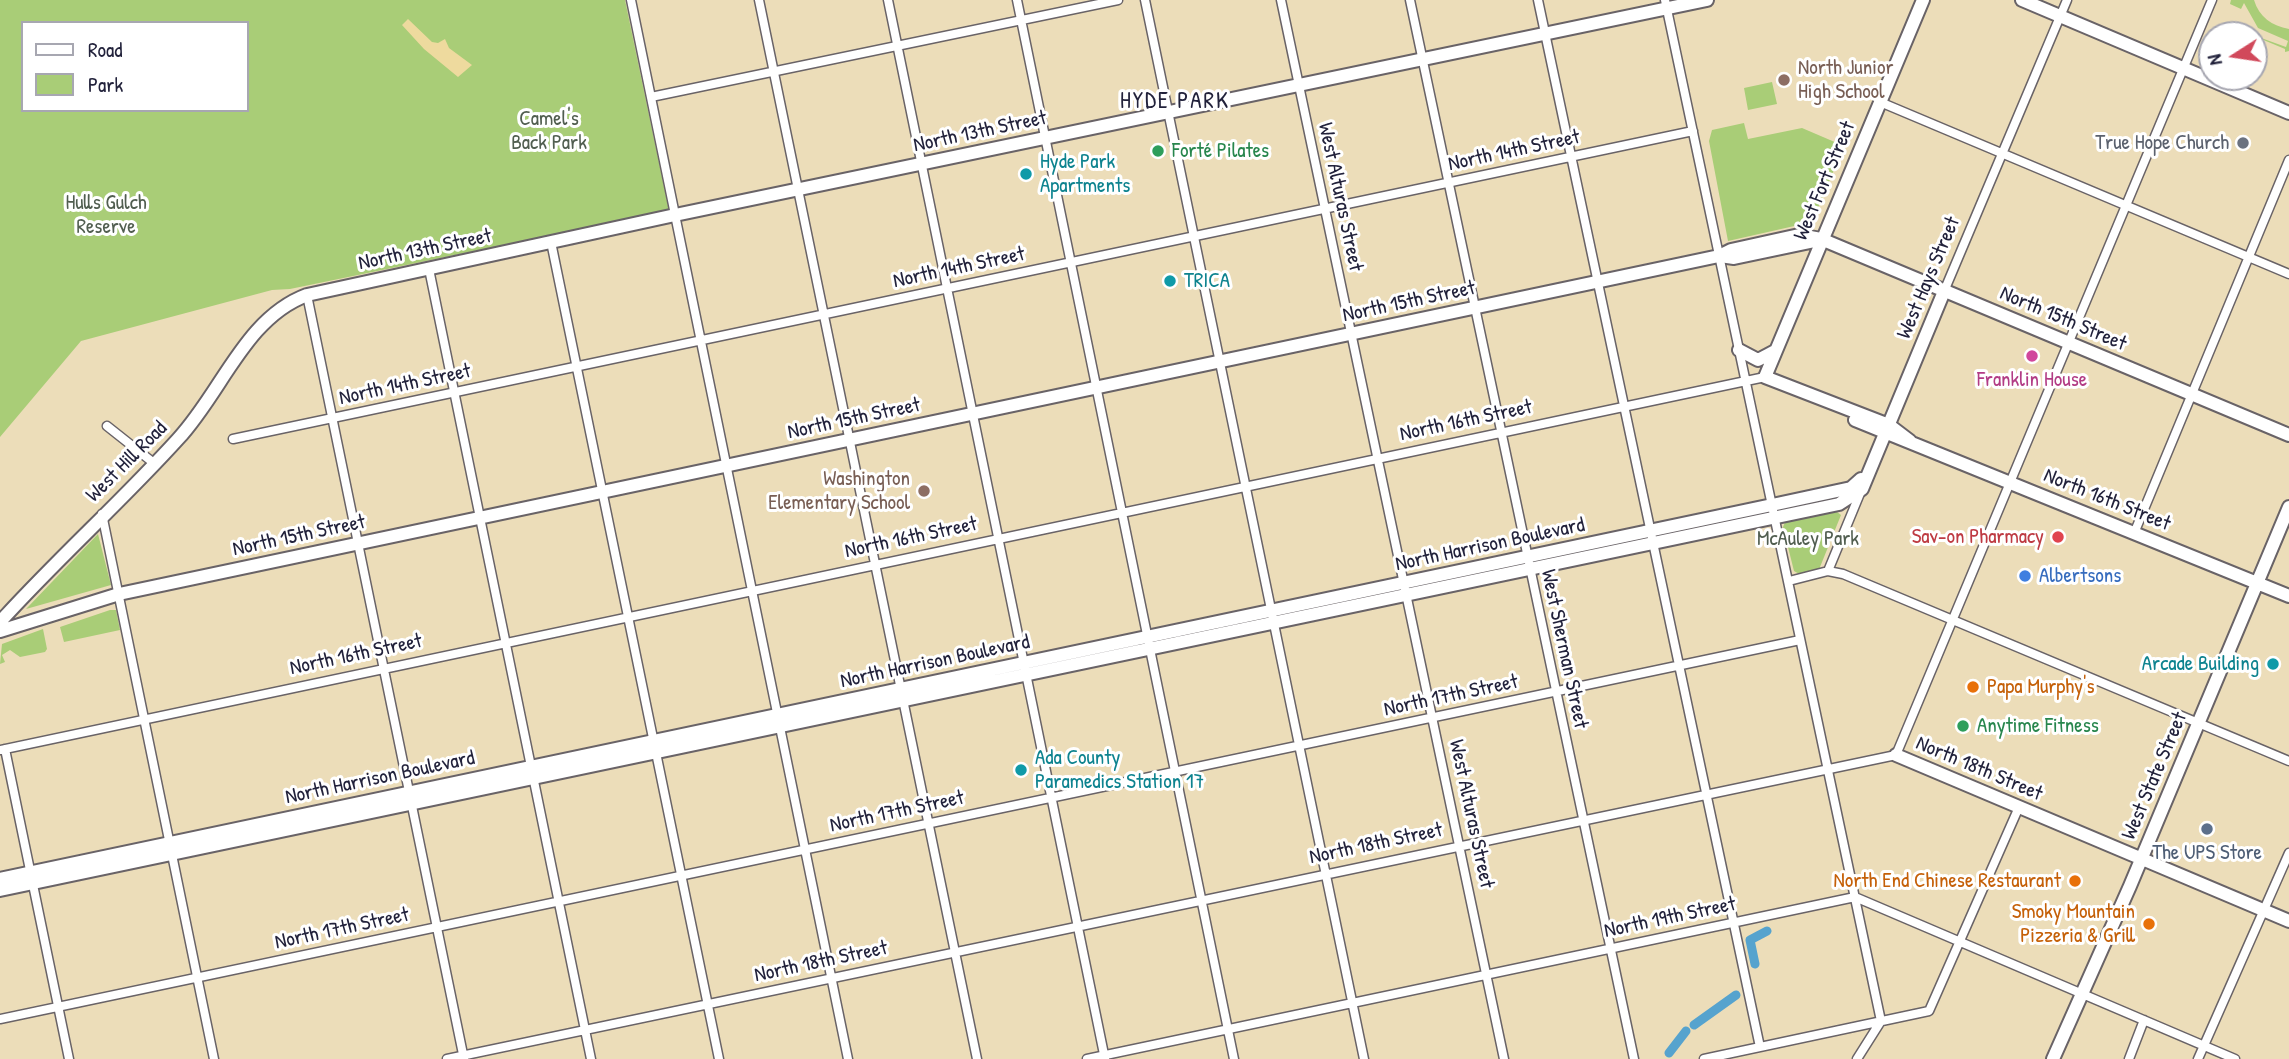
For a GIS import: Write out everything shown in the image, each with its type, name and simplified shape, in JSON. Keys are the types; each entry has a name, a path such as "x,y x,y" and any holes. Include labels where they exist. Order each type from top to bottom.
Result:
{"street":[{"path":"631,0 848,1059"},
{"path":"760,0 977,1059"},
{"path":"888,0 1105,1057"},
{"path":"1017,0 1234,1059"},
{"path":"650,97 1118,0"},
{"path":"1145,0 1364,1059"},
{"name":"West Alturas Street","path":"1281,0 1504,1059"},
{"name":"West Sherman Street","path":"1409,0 1634,1059"},
{"path":"1538,0 1760,1047"},
{"name":"North 13th Street","path":"266,318 286,303 307,295 675,215 1545,34 1666,4 1707,0"},
{"name":"West Fort Street","path":"1765,377 1923,0"},
{"path":"2022,0 2289,113"},
{"name":"West Hays Street","path":"1828,571 2067,0"},
{"path":"1896,755 2212,0"},
{"path":"1666,4 1881,1021 1857,1059"},
{"path":"1880,102 2289,274"},
{"name":"North 14th Street","path":"233,439 1693,131"},
{"path":"2134,531 2289,160"},
{"name":"North 15th Street","path":"0,631 119,594 358,542 1719,256 1734,258 1821,239 2289,435"},
{"path":"551,242 719,1059"},
{"path":"429,269 592,1059"},
{"path":"307,295 463,1057"},
{"name":"West Hill Road","path":"0,622 102,514 155,464 216,393 266,318"},
{"path":"1739,350 1758,360 1775,350"},
{"name":"North 16th Street","path":"3,750 1765,377 1910,441 2289,596"},
{"path":"107,426 155,464"},
{"name":"North Harrison Boulevard","path":"0,879 32,877 171,849 1773,511 1851,488 1871,468"},
{"name":"North Harrison Boulevard","path":"1773,511 1839,504 1863,489"},
{"name":"West State Street","path":"2053,1059 2084,994 2289,507"},
{"path":"102,514 214,1059"},
{"path":"1789,581 1828,571 1843,574 2289,761"},
{"name":"North 17th Street","path":"0,1019 1800,640"},
{"path":"3,750 69,1059"},
{"name":"North 18th Street","path":"447,1059 1896,755 2289,921"},
{"path":"1704,1059 1929,1011 2019,807"},
{"path":"2199,1059 2289,853"},
{"name":"North Harrison Boulevard","path":"0,890 32,877"},
{"path":"1855,897 2235,1059"},
{"name":"North 19th Street","path":"1087,1059 1855,897"},
{"path":"2131,1057 2144,1020"}],"green space":[{"name":"Hulls Gulch Reserve","path":"0,0 625,0 669,211 290,289 272,290 81,341 0,437"},
{"path":"2231,0 2254,0 2267,20 2289,29 2289,51 2285,52 2285,49 2268,42 2286,47 2288,41 2268,32 2268,21 2254,21 2244,3 2241,9 2230,4"},
{"path":"1772,82 1777,104 1748,110 1744,88"},
{"path":"1744,123 1748,139 1802,128 1844,146 1812,222 1728,241 1709,141 1712,130"},
{"name":"McAuley Park","path":"1837,512 1841,515 1818,572 1801,575 1794,571 1783,527 1785,522"},
{"path":"98,534 111,585 26,609"},
{"path":"116,610 120,630 64,642 60,627"},
{"path":"43,629 47,649 45,652 20,657 10,650 2,655 5,662 0,664 2,644"}],"sand":[{"path":"408,19 432,42 438,43 445,39 449,48 472,65 458,77 424,49 402,25"}],"waterway":[{"path":"1755,964 1750,940 1767,931"},
{"path":"1694,1025 1736,995"},
{"path":"1669,1053 1686,1031"}],"place":[{"name":"North Junior High School","path":"1784,80"},
{"name":"True Hope Church","path":"2243,143"},
{"name":"Forté Pilates","path":"1158,151"},
{"name":"Hyde Park Apartments","path":"1026,174"},
{"name":"TRICA","path":"1170,281"},
{"name":"Franklin House","path":"2032,356"},
{"name":"Washington Elementary School","path":"924,491"},
{"name":"Sav-on Pharmacy","path":"2058,537"},
{"name":"Albertsons","path":"2025,576"},
{"name":"Arcade Building","path":"2273,664"},
{"name":"Papa Murphy's","path":"1973,687"},
{"name":"Anytime Fitness","path":"1963,726"},
{"name":"Ada County Paramedics Station 17","path":"1021,770"},
{"name":"The UPS Store","path":"2207,829"},
{"name":"North End Chinese Restaurant","path":"2075,881"},
{"name":"Smoky Mountain Pizzeria & Grill","path":"2149,924"}],"district":[{"name":"HYDE PARK","path":"1175,102"}],"park label":[{"name":"Camel's Back Park","path":"549,131"}]}
